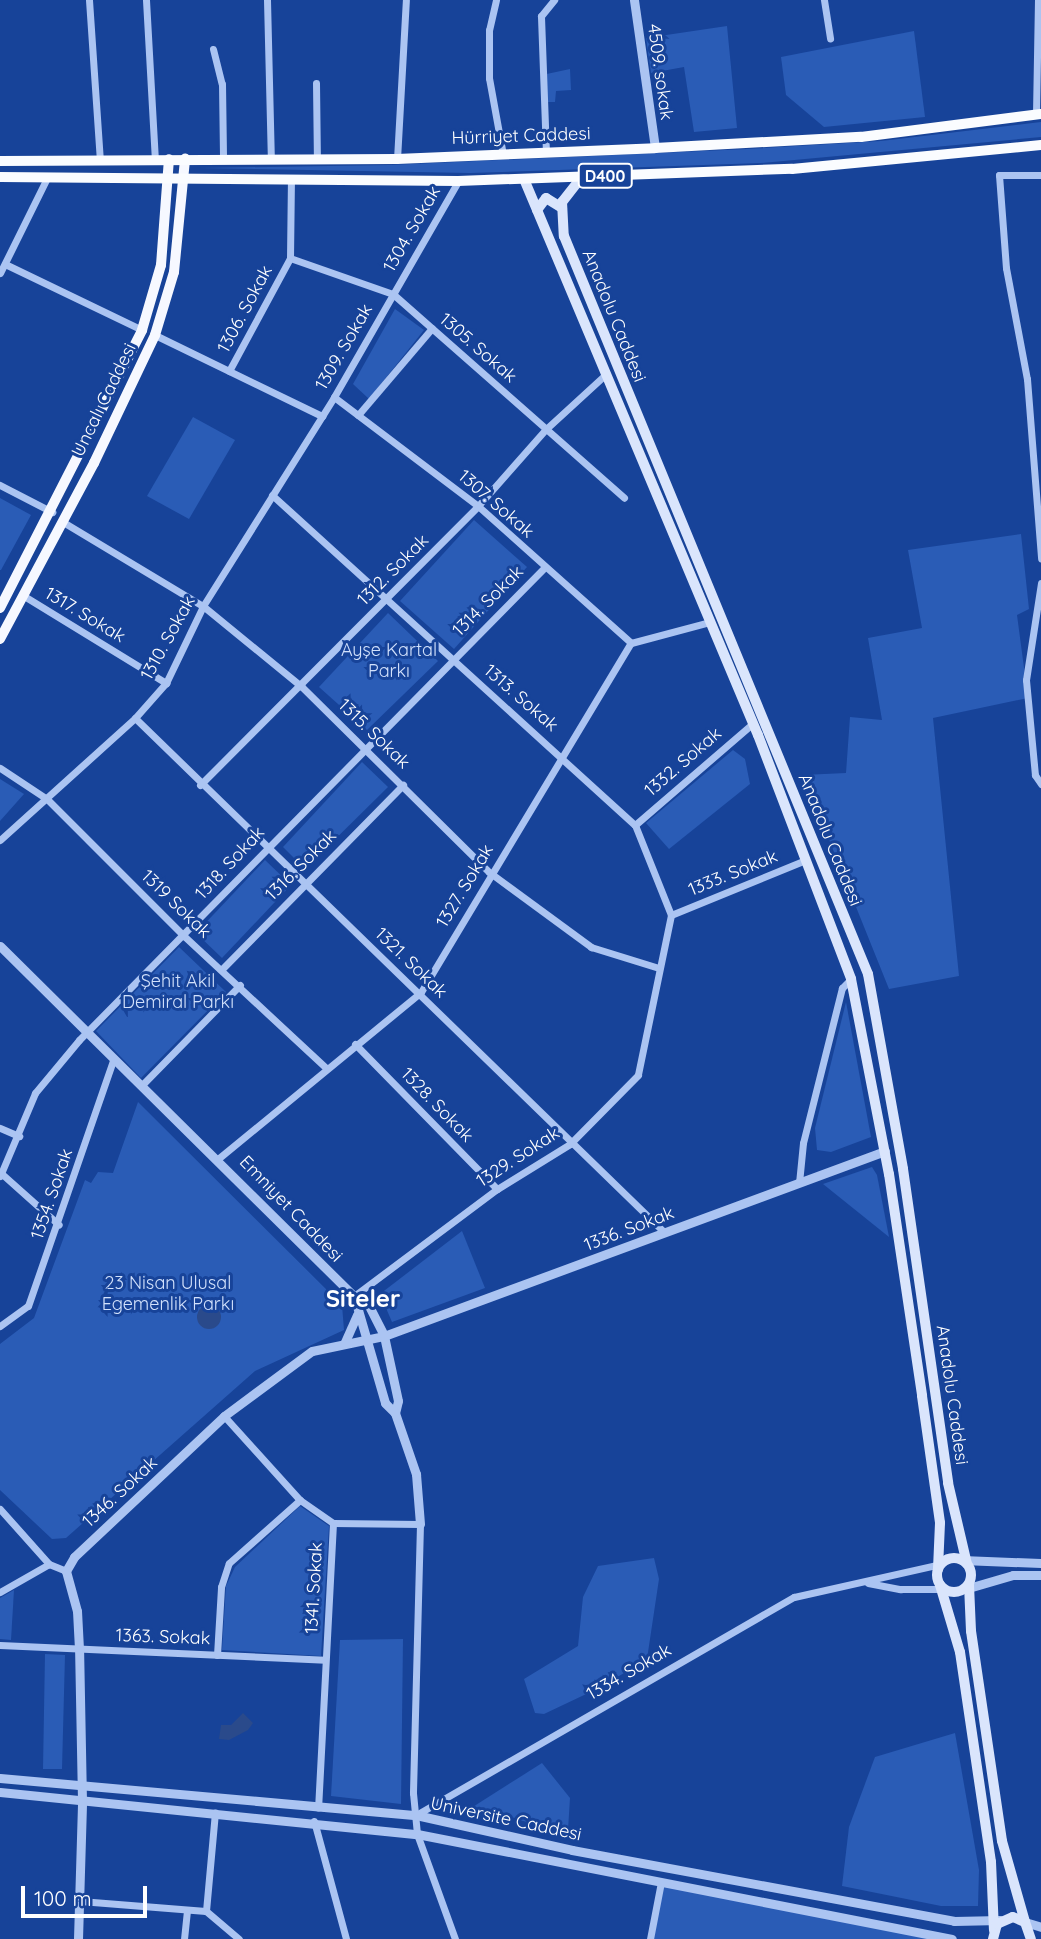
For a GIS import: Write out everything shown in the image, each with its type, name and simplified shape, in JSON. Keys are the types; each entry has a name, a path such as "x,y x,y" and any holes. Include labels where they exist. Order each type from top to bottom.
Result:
{"highway":[{"name":"Hürriyet Caddesi","path":"0,161 317,160 503,155 861,137 1039,114"},
{"name":"D400","path":"168,176 458,181 524,179 792,169 1041,145"},
{"path":"0,177 168,176"}],"main road":[{"name":"Uncalı Caddesi","path":"0,608 5,586 52,512 142,330 161,265 169,159"},
{"name":"Uncalı Caddesi","path":"0,639 63,522 155,335 174,272 185,159"},
{"path":"537,210 546,198 562,208 570,190 594,176"},
{"name":"Anadolu Caddesi","path":"524,179 753,723 851,979 885,1152 940,1523 939,1566"},
{"name":"Anadolu Caddesi","path":"562,208 564,236 868,974 899,1148 948,1483 965,1562"},
{"path":"1025,1922 1013,1917 996,1927 991,1862 960,1652 942,1588 939,1566 951,1559 965,1562 971,1574 968,1587 971,1631 1002,1841 1031,1939"},
{"path":"942,1588 954,1593 968,1587"}],"street":[{"path":"89,0 100,160"},
{"path":"146,0 155,159"},
{"path":"267,0 271,159"},
{"path":"397,159 406,0"},
{"path":"496,0 488,65 503,155"},
{"path":"546,153 541,19 554,0"},
{"name":"4509. sokak","path":"635,0 655,148"},
{"path":"824,0 830,39"},
{"path":"1038,0 1039,114"},
{"path":"213,49 222,84 223,159"},
{"path":"316,83 317,160"},
{"path":"1041,175 999,175 1006,268 1027,379 1041,558"},
{"path":"0,273 48,176"},
{"name":"1306. Sokak","path":"229,371 290,258 291,178"},
{"name":"1304. Sokak","path":"393,294 458,181"},
{"name":"1305. Sokak","path":"290,258 393,294 624,498"},
{"path":"5,264 142,330"},
{"name":"1309. Sokak","path":"322,416 393,294"},
{"path":"358,415 432,328"},
{"path":"155,335 322,416"},
{"name":"1312. Sokak","path":"200,785 302,687 478,506 546,429 606,374"},
{"name":"1307. Sokak","path":"334,397 478,506 631,643"},
{"name":"1310. Sokak","path":"0,840 135,718 166,682 203,606 322,416"},
{"path":"0,485 52,512"},
{"name":"1313. Sokak","path":"272,495 384,600 565,757 635,825 671,915"},
{"name":"1315. Sokak","path":"63,522 203,606 302,687 368,749 489,872 591,947 659,968"},
{"name":"1314. Sokak","path":"368,749 451,659 545,568"},
{"path":"1041,583 1026,680 1035,775 1041,784"},
{"name":"1317. Sokak","path":"24,596 166,682"},
{"path":"631,643 710,622"},
{"name":"1327. Sokak","path":"219,1158 421,992 489,872 565,757 631,643"},
{"name":"1321. Sokak","path":"135,718 200,785 421,992 570,1144 664,1232"},
{"name":"1332. Sokak","path":"635,825 753,723"},
{"name":"1318. Sokak","path":"1,1175 35,1093 88,1031 184,936 267,846 368,749"},
{"name":"1319 Sokak","path":"0,768 47,799 184,936 223,968 326,1068"},
{"name":"1316. Sokak","path":"223,968 403,785"},
{"name":"1333. Sokak","path":"671,915 806,860"},
{"path":"659,968 671,915"},
{"name":"Emniyet Caddesi","path":"0,946 219,1158 354,1296 367,1302 384,1336 398,1401 395,1413 416,1474 420,1524 416,1815 418,1833 455,1939"},
{"name":"1329. Sokak","path":"354,1296 497,1189 570,1144 638,1076 659,968"},
{"path":"799,1183 803,1143 839,1001 844,984 851,979"},
{"path":"142,1084 240,985"},
{"name":"1328. Sokak","path":"355,1044 497,1189"},
{"name":"1354. Sokak","path":"0,1325 28,1306 59,1225 114,1058"},
{"path":"0,1128 19,1136"},
{"path":"885,1152 899,1148"},
{"name":"1336. Sokak","path":"384,1336 885,1152"},
{"path":"1,1175 59,1225"},
{"path":"354,1296 357,1315 385,1403 395,1413"},
{"path":"344,1344 357,1315"},
{"name":"1346. Sokak","path":"66,1571 74,1558 224,1416 312,1351 384,1336"},
{"name":"1341. Sokak","path":"224,1416 300,1500 333,1523 318,1808"},
{"path":"217,1655 220,1587 229,1563 300,1500"},
{"path":"0,1508 49,1564 66,1571 77,1611 82,1801 78,1939"},
{"path":"333,1523 420,1524"},
{"path":"965,1562 1041,1563"},
{"path":"0,1592 49,1564"},
{"name":"1334. Sokak","path":"416,1815 782,1603 821,1590 868,1583 939,1566"},
{"path":"968,1587 1013,1575 1041,1575"},
{"name":"1334. Sokak","path":"868,1583 900,1589 942,1588"},
{"name":"1363. Sokak","path":"0,1645 325,1660"},
{"name":"Universite Caddesi","path":"0,1778 416,1815 572,1850 996,1927"},
{"name":"Universite Caddesi","path":"0,1792 418,1833 927,1937 952,1939"},
{"path":"206,1911 215,1812"},
{"path":"314,1821 346,1939"},
{"path":"650,1939 661,1882"},
{"path":"80,1901 206,1911 239,1939"},
{"path":"184,1939 187,1910"},
{"path":"1025,1922 1041,1927"}],"green space":[{"path":"727,26 737,128 694,132 684,67 651,73 646,38"},
{"path":"914,31 925,117 824,127 786,95 781,57"},
{"path":"570,69 571,90 556,91 555,102 544,102 542,75"},
{"path":"1041,122 1041,137 761,163 470,173 199,168 389,165 747,149 881,141"},
{"path":"395,309 424,330 369,399 353,384"},
{"path":"193,417 235,440 189,519 147,496"},
{"path":"0,498 31,515 1,570 0,570"},
{"path":"474,520 527,567 454,649 400,601"},
{"path":"1021,534 1029,609 1017,615 1028,698 933,718 959,976 889,989 803,775 846,773 850,717 882,720 868,638 922,628 908,550"},
{"name":"Ayşe Kartal Parkı","path":"388,613 438,661 367,730 319,687"},
{"path":"733,750 745,759 750,784 669,849 646,823"},
{"path":"362,762 388,787 305,869 283,847"},
{"path":"0,779 24,794 0,821"},
{"path":"265,860 291,885 222,958 196,933"},
{"name":"Şehit Akil Demiral Parkı","path":"179,947 226,992 141,1078 96,1031"},
{"path":"846,1002 871,1137 831,1152 817,1150 815,1128"},
{"name":"23 Nisan Ulusal Egemenlik Parkı","path":"138,1102 342,1305 344,1330 255,1371 66,1538 52,1539 0,1490 0,1344 34,1318 85,1180 91,1183 98,1172 113,1173"},
{"path":"872,1167 877,1175 889,1237 823,1184"},
{"path":"462,1231 485,1288 392,1322 380,1294"},
{"path":"300,1506 329,1526 321,1656 222,1650 226,1586 235,1567"},
{"path":"654,1558 659,1579 647,1659 601,1687 544,1714 535,1713 524,1679 578,1646 583,1597 598,1566"},
{"path":"14,1590 11,1640 0,1639 0,1598"},
{"path":"403,1639 401,1804 331,1796 340,1640"},
{"path":"45,1654 65,1655 62,1769 43,1769"},
{"path":"955,1733 979,1870 978,1906 941,1906 842,1886 849,1827 875,1757"},
{"path":"542,1763 570,1798 568,1830 468,1810"},
{"path":"661,1882 927,1935 926,1939 650,1939"}],"shaded area":[{"path":"209,1305 218,1308 221,1317 218,1326 209,1329 200,1326 197,1317 200,1308"},
{"path":"243,1713 253,1723 248,1730 229,1740 219,1739 221,1725 231,1725"}],"district":[{"name":"Siteler","path":"363,1299"}]}
